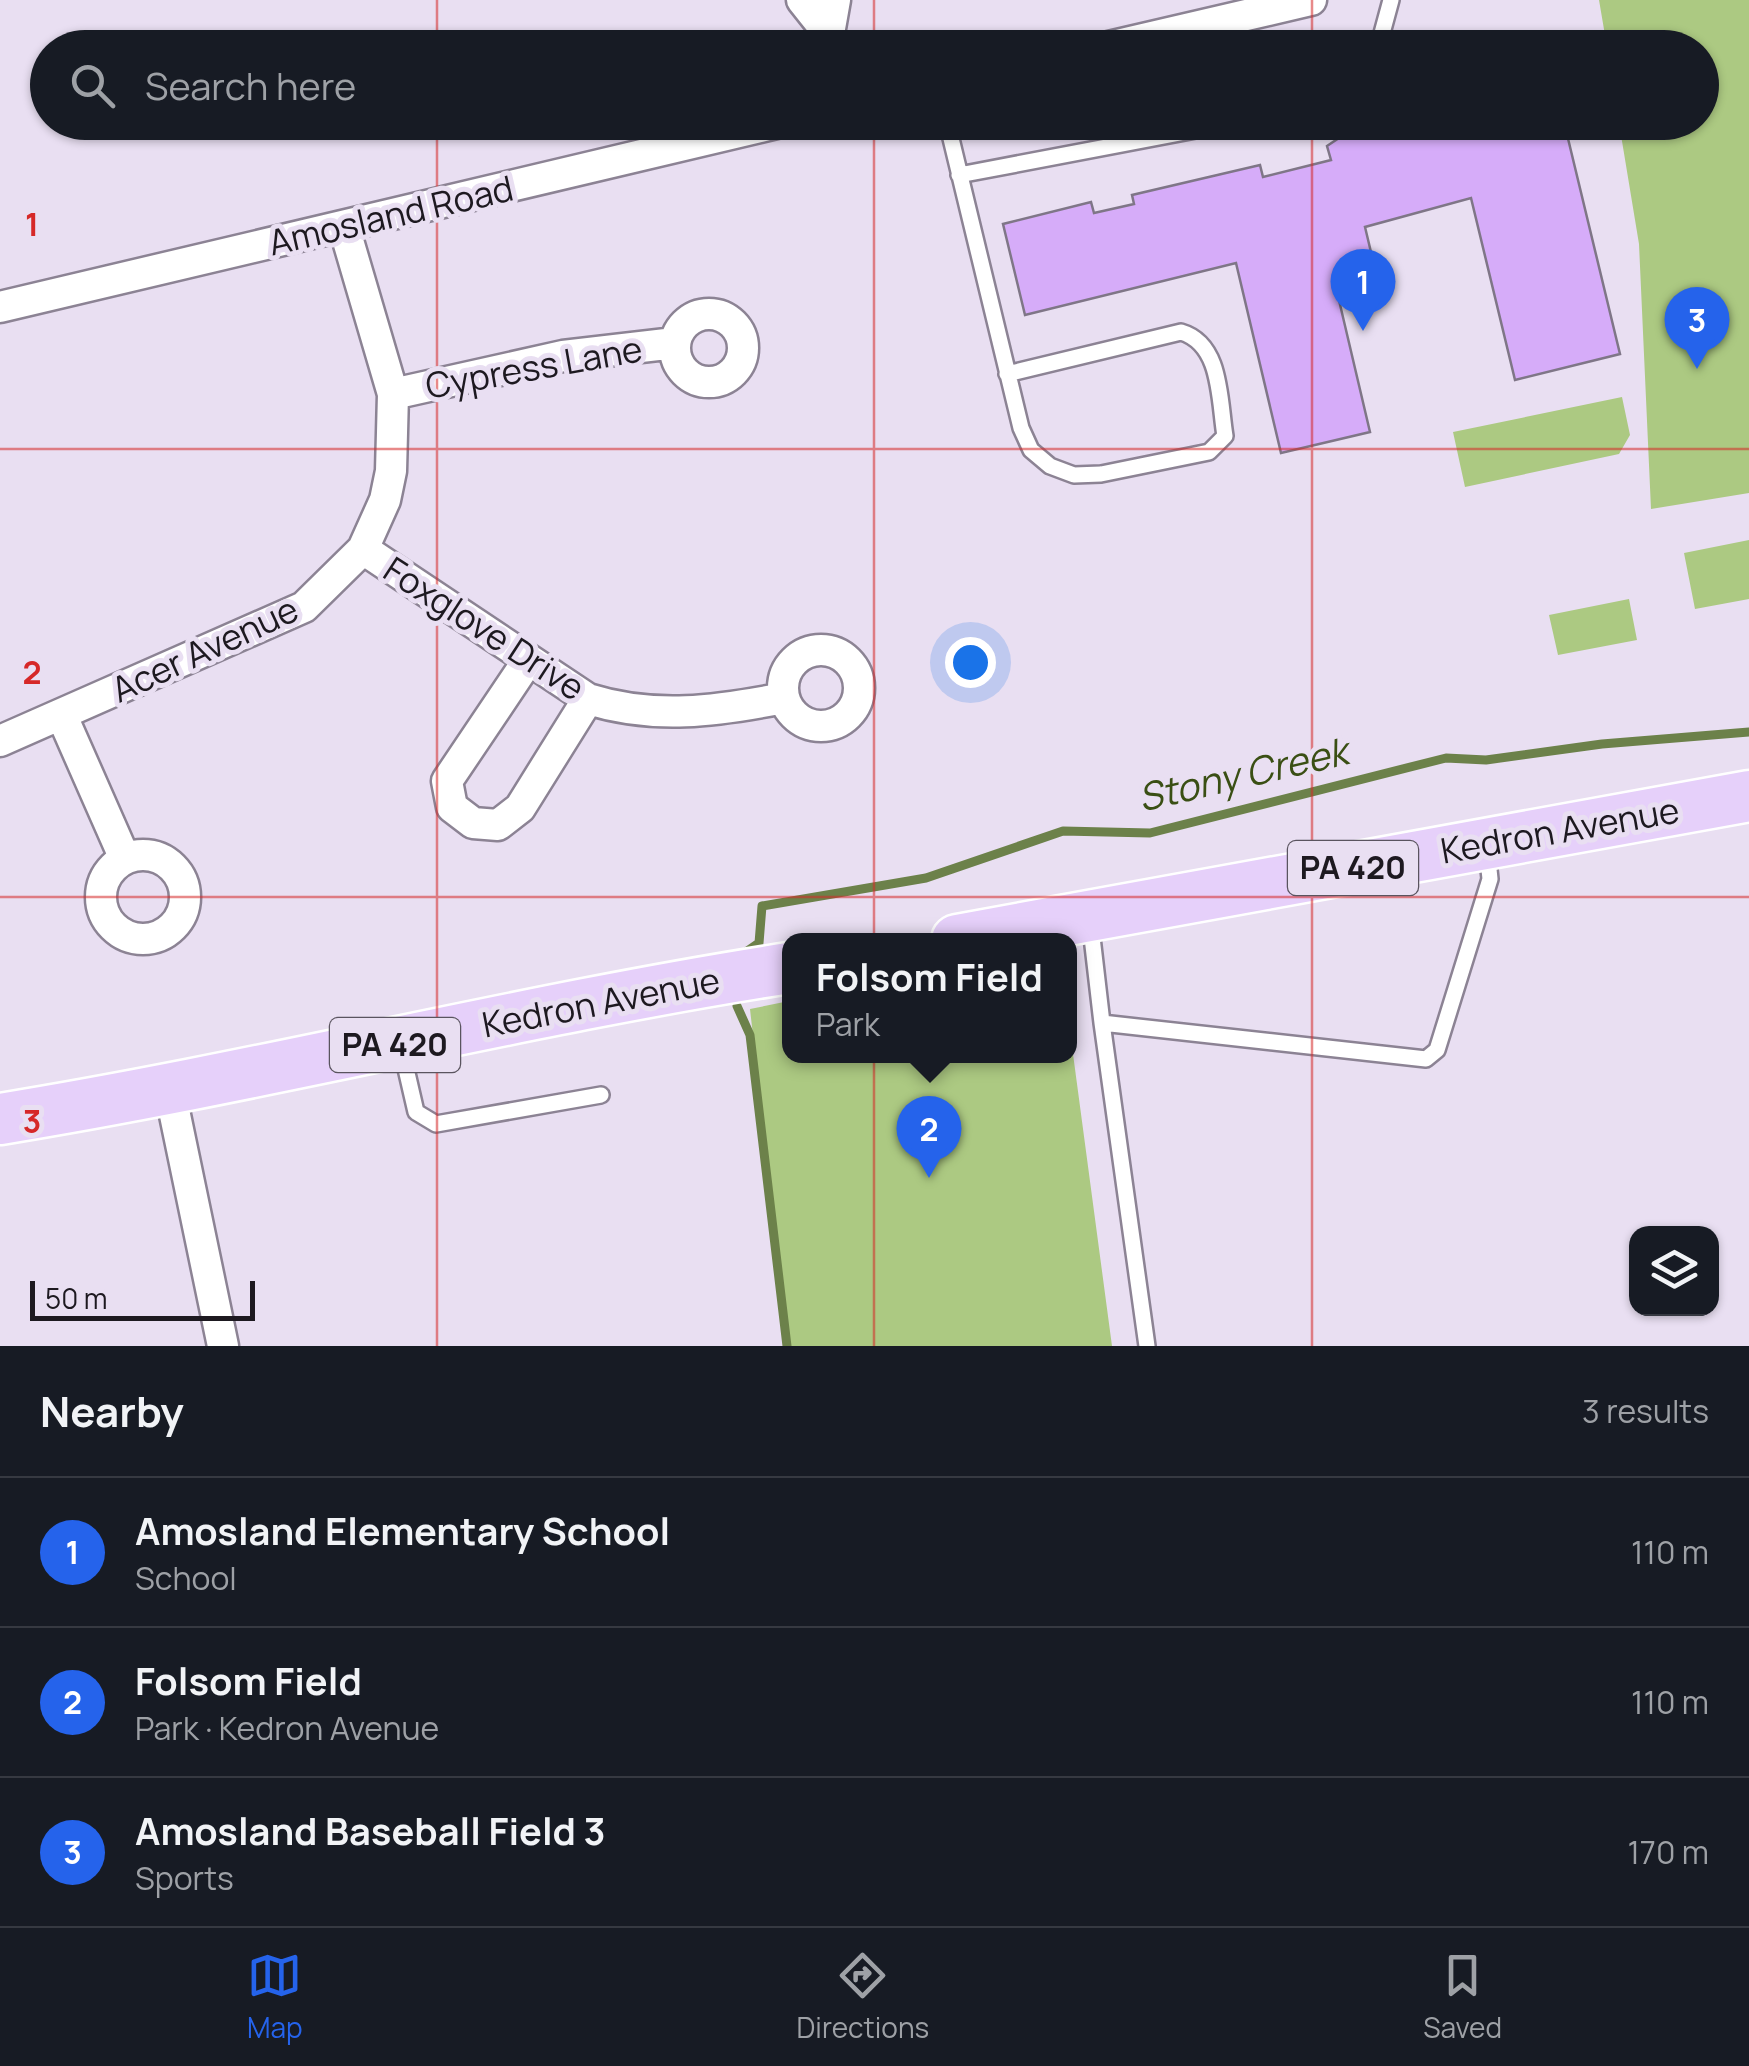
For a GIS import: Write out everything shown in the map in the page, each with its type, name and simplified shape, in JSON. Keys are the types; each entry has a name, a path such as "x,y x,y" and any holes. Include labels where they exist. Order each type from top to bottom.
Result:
{"main road":[{"name":"Kedron Avenue","path":"996,933 1749,796"},
{"name":"Kedron Avenue","path":"0,1118 170,1091 697,982 782,969"}],"street":[{"path":"802,0 824,30"},
{"path":"833,30 834,0"},
{"path":"1182,30 1311,0"},
{"name":"Amosland Road","path":"0,306 708,140"},
{"name":"Acer Avenue","path":"0,741 304,607 363,550 386,500 394,434 394,394 344,228"},
{"name":"Cypress Lane","path":"394,394 563,356 675,343"},
{"name":"Foxglove Drive","path":"363,550 588,699 614,707 679,714 784,698"},
{"path":"527,662 447,782 452,807 473,823 498,825 520,808 588,699"},
{"path":"62,716 125,859"},
{"path":"170,1091 224,1346"}],"lane":[{"path":"1383,30 1391,0"},
{"path":"951,140 1008,374 1030,450 1050,466 1074,475 1100,474 1210,452 1225,436 1212,359 1196,336 1182,332 1008,374"},
{"path":"959,175 1143,140"},
{"path":"1102,1023 1426,1058 1437,1050 1490,880 1487,844"},
{"path":"1089,916 1147,1346"},
{"path":"400,1043 416,1112 425,1121 436,1124 600,1094"}],"green space":[{"path":"1599,0 1749,0 1749,493 1651,509 1639,244 1622,140 1719,140 1719,30 1604,30"},
{"path":"1622,397 1630,435 1619,454 1465,487 1453,432"},
{"path":"1749,540 1749,599 1695,609 1684,553"},
{"path":"1629,599 1637,640 1558,655 1549,615"},
{"path":"782,1002 782,1063 1074,1063 1112,1346 788,1346 750,1009"}],"building":[{"path":"1336,140 1568,140 1620,354 1515,380 1471,198 1365,227 1375,269 1334,279 1370,432 1281,453 1236,263 1025,315 1003,224 1091,202 1094,213 1134,204 1132,195 1260,165 1263,177 1331,160 1327,146"}],"waterway":[{"name":"Stony Creek","path":"743,954 759,943 762,906 926,878 1063,831 1150,833 1446,758 1486,760 1602,744 1749,732"},
{"name":"Stony Creek","path":"737,1006 750,1035 787,1346"}],"place":[{"name":"Amosland Elementary School","path":"1363,331"},
{"name":"Amosland Baseball Field 3","path":"1697,369"},
{"name":"Folsom Field","path":"929,1178"}]}
